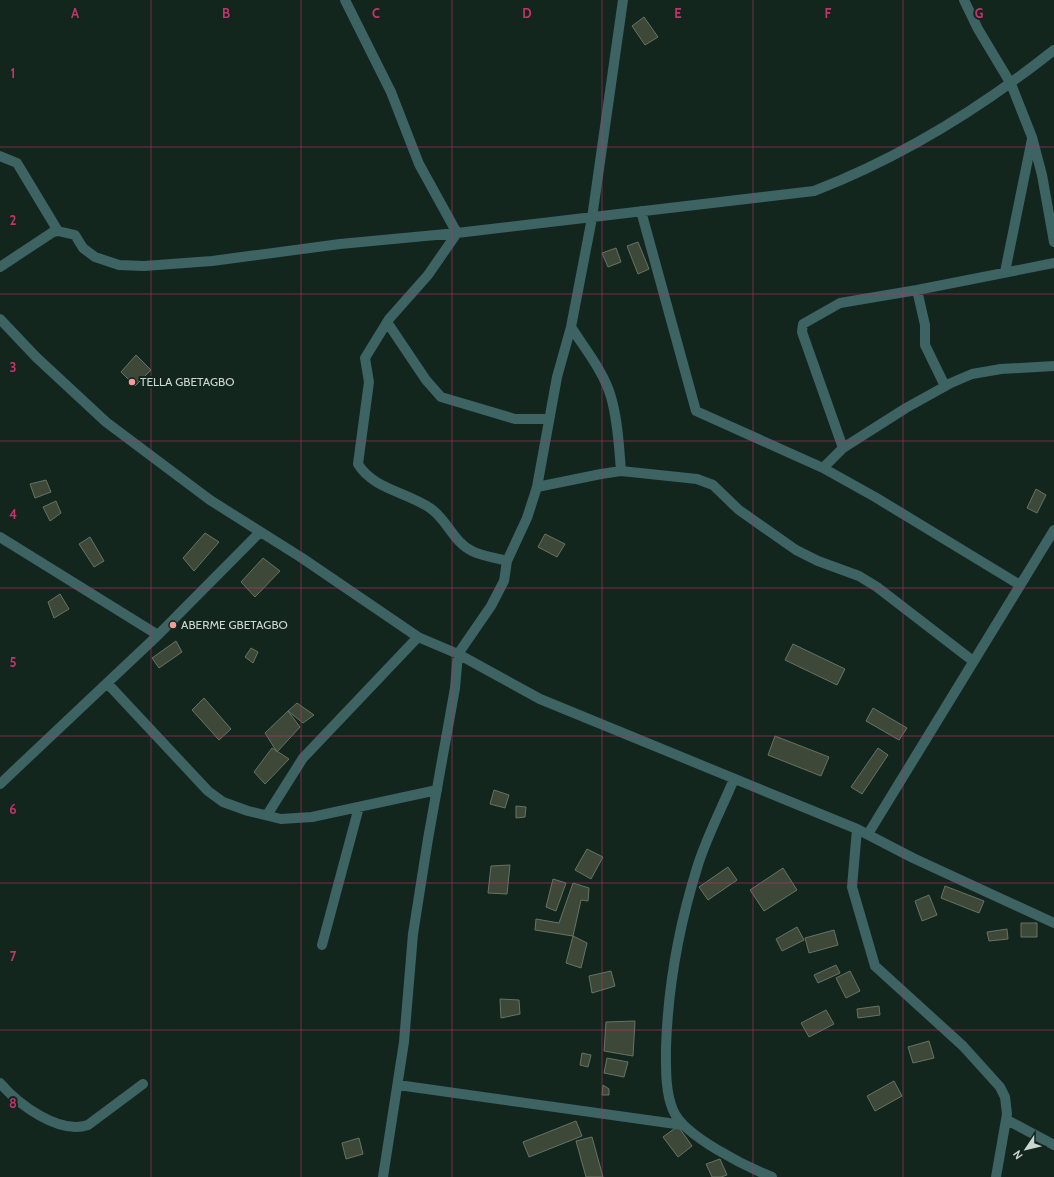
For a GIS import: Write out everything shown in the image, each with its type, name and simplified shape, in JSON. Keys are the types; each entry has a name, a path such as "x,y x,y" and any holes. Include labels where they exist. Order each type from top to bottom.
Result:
{"street":[{"path":"345,0 391,92 419,164 457,233"},
{"path":"383,1177 404,1042 413,934 455,688 458,654 491,606 504,581 507,561 527,518 537,487 557,377 571,327 592,218 623,0"},
{"path":"964,0 978,29 1011,84 1032,137 1042,175 1054,242"},
{"path":"0,267 53,232 58,231 75,235 83,248 95,257 119,265 144,266 212,261 340,244 592,218 814,191 862,171 963,117 1011,84 1054,50"},
{"path":"1005,272 1032,137"},
{"path":"0,156 17,163 58,231"},
{"path":"641,211 696,411 823,468 875,497 1020,585"},
{"path":"457,233 428,275 387,322 366,358 369,382 358,464 364,474 373,480 429,507 438,514 459,543 472,551 507,561"},
{"path":"843,448 802,332 803,324 840,303 916,290 1054,262"},
{"path":"916,290 925,325 925,345 945,386"},
{"path":"0,319 36,357 106,422 210,500 302,558 418,637 458,654 540,700 858,829 913,858 1054,923"},
{"path":"387,322 426,380 441,397 515,419 549,419"},
{"path":"571,327 602,374 611,396 616,418 621,471"},
{"path":"823,468 843,448 945,386 972,374 1016,368 1054,366"},
{"path":"537,487 621,471 697,479 712,485 739,510 796,550 818,561 859,576 877,587 974,661"},
{"path":"868,834 1054,530"},
{"path":"0,784 158,635 260,532"},
{"path":"0,537 158,635"},
{"path":"267,815 303,758 418,637"},
{"path":"107,683 208,791 223,802 248,811 281,819 312,817 437,790"},
{"path":"734,778 697,868 679,940 667,1006 666,1072 673,1111 683,1124 729,1157 772,1177"},
{"path":"322,944 359,807"},
{"path":"858,829 852,887 875,966 963,1046 997,1083 1005,1097 1007,1120 996,1177"},
{"path":"0,1083 10,1095 31,1110 71,1128 80,1128 88,1125 143,1084"},
{"path":"398,1085 683,1124"},
{"path":"1007,1120 1054,1145"}],"building":[{"path":"644,17 658,37 645,45 632,26"},
{"path":"638,242 649,269 638,274 627,246"},
{"path":"616,248 621,262 608,267 602,253"},
{"path":"136,355 151,370 135,386 121,372"},
{"path":"46,480 51,492 35,498 30,484"},
{"path":"1036,489 1046,495 1037,513 1027,508"},
{"path":"56,501 61,513 50,521 43,507"},
{"path":"205,533 219,542 194,571 183,558"},
{"path":"545,534 565,544 557,557 538,547"},
{"path":"90,537 104,561 94,567 79,544"},
{"path":"263,558 280,571 255,597 241,582"},
{"path":"60,594 69,609 54,618 48,602"},
{"path":"176,641 182,652 159,668 152,658"},
{"path":"793,644 845,669 837,685 785,660"},
{"path":"251,648 258,652 253,663 245,657"},
{"path":"204,698 231,729 219,740 192,710"},
{"path":"297,703 314,715 303,723 288,711"},
{"path":"873,708 907,728 899,740 866,721"},
{"path":"288,711 300,727 277,752 265,733"},
{"path":"775,736 829,757 821,776 768,755"},
{"path":"272,748 289,759 265,784 254,772"},
{"path":"878,748 888,755 862,794 851,787"},
{"path":"494,790 509,795 505,808 490,804"},
{"path":"516,806 526,807 525,817 516,818"},
{"path":"587,849 603,857 591,879 575,870"},
{"path":"510,865 507,894 488,893 491,866"},
{"path":"728,867 737,880 708,900 699,887"},
{"path":"783,868 797,890 764,911 750,890"},
{"path":"553,879 566,883 556,911 546,907"},
{"path":"573,883 589,888 588,901 581,900 573,936 535,930 536,919 559,923"},
{"path":"945,886 984,901 979,913 941,898"},
{"path":"929,895 937,915 922,921 915,901"},
{"path":"1021,923 1037,923 1037,937 1021,937"},
{"path":"797,927 804,940 782,951 776,939"},
{"path":"1007,929 1008,939 989,941 987,932"},
{"path":"834,930 838,945 809,953 805,938"},
{"path":"573,936 587,943 581,968 566,963"},
{"path":"836,965 840,973 818,983 814,975"},
{"path":"611,971 615,986 592,993 589,976"},
{"path":"850,971 860,991 846,998 836,978"},
{"path":"500,999 519,1000 520,1014 501,1018"},
{"path":"879,1006 880,1015 858,1018 857,1009"},
{"path":"826,1010 834,1024 809,1037 801,1023"},
{"path":"635,1021 633,1056 604,1051 606,1022"},
{"path":"929,1041 934,1058 913,1063 908,1047"},
{"path":"582,1053 591,1055 588,1067 580,1065"},
{"path":"607,1058 628,1062 624,1077 604,1073"},
{"path":"894,1081 902,1096 875,1111 867,1096"},
{"path":"603,1085 609,1089 609,1095 602,1095"},
{"path":"576,1121 582,1136 529,1157 523,1142"},
{"path":"678,1126 692,1146 678,1157 663,1137"},
{"path":"592,1137 603,1177 586,1177 576,1141"},
{"path":"359,1138 363,1154 346,1159 342,1143"},
{"path":"720,1159 727,1175 712,1177 706,1164"}],"place":[{"name":"TELLA GBETAGBO","path":"132,382"},
{"name":"ABERME GBETAGBO","path":"173,625"}]}
